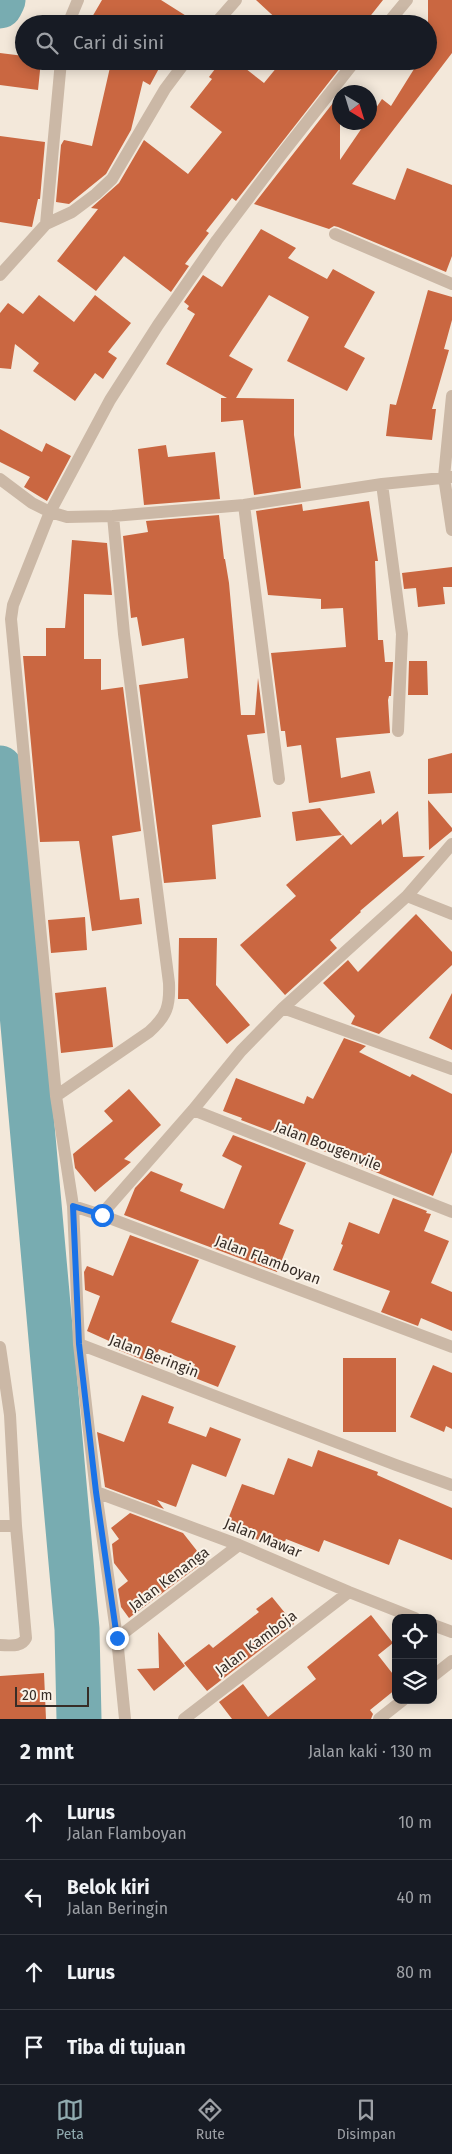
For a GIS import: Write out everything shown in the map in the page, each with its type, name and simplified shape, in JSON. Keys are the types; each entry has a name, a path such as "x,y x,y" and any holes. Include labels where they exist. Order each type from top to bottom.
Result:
{"street":[{"path":"72,15 78,0"},
{"path":"223,15 236,0"},
{"path":"394,15 407,0"},
{"path":"46,224 61,70"},
{"path":"0,275 46,224 72,212 112,179 165,89 179,70"},
{"path":"125,1719 117,1638 96,1492 79,1344 73,1206 56,1096 11,619 13,605 50,512 110,400 158,325 280,155 348,70"},
{"path":"334,234 452,284"},
{"path":"452,396 448,477 452,530"},
{"path":"0,480 32,503 66,518 244,505 382,484 448,477"},
{"path":"382,484 402,634 398,731"},
{"path":"244,505 279,779"},
{"path":"56,1096 150,1032 162,1021 170,1002 124,634 113,516"},
{"path":"102,1215 242,1051 283,1008 407,896 452,844"},
{"path":"407,896 452,914"},
{"path":"283,1008 452,1068"},
{"name":"Jalan Bougenvile","path":"193,1110 452,1212"},
{"name":"Jalan Flamboyan","path":"73,1206 102,1215 452,1347"},
{"name":"Jalan Beringin","path":"79,1344 452,1485"},
{"path":"0,1347 26,1638 22,1644 0,1645"},
{"name":"Jalan Mawar","path":"96,1492 239,1545 405,1614"},
{"path":"0,1526 16,1526"},
{"name":"Jalan Kenanga","path":"117,1638 239,1545"},
{"name":"Jalan Kamboja","path":"184,1719 349,1592"},
{"path":"437,1626 452,1632"},
{"path":"437,1673 452,1661"},
{"path":"379,1719 398,1704"}],"building":[{"path":"102,0 161,0 185,15 93,15"},
{"path":"256,0 383,0 371,15 272,15"},
{"path":"428,0 452,0 452,53 352,184 395,200 407,168 452,185 452,256 446,272 338,227 334,226 329,229 254,204 332,104 332,130 340,130 340,160 361,130 377,130 377,106 382,99 391,106 413,70 437,70 437,15 428,15"},
{"path":"0,53 15,55 15,70 40,70 38,90 0,85"},
{"path":"109,70 158,70 150,85 143,81 131,130 106,174 69,204 56,202 61,145 64,140 92,146"},
{"path":"214,70 247,70 264,83 275,70 338,70 236,201 232,198 206,231 209,233 185,264 189,266 171,292 124,256 96,291 57,261 98,209 91,208 119,183 144,140 188,174 222,132 190,107 212,79 209,77"},
{"path":"0,136 45,142 40,199 38,199 32,227 0,222"},
{"path":"261,229 296,248 288,258 327,279 333,269 375,292 344,347 365,358 347,391 287,361 309,317 269,295 229,356 253,369 236,398 294,399 294,435 301,488 254,495 243,420 221,422 221,398 227,398 166,364 195,314 187,309 189,306 184,302 203,275 222,287"},
{"path":"428,290 452,297 452,320 444,349 449,350 432,409 436,409 432,440 386,436 390,404 396,405"},
{"path":"39,295 74,322 95,295 131,323 108,352 117,358 103,379 95,373 75,401 33,371 39,363 15,344 11,369 0,368 0,313 8,303 23,314"},
{"path":"0,429 42,452 46,443 71,456 47,501 24,487 30,477 0,462"},
{"path":"166,445 168,457 215,452 220,499 144,505 138,449"},
{"path":"369,501 378,561 375,561 378,640 383,640 385,662 393,662 391,696 389,696 388,700 390,733 336,738 341,778 370,771 375,793 309,803 301,745 287,747 285,731 281,731 271,653 346,647 343,608 321,609 321,599 268,595 256,511 302,504 303,511"},
{"path":"219,515 229,583 241,715 255,715 258,678 265,733 247,735 261,817 212,825 216,879 164,883 139,685 188,678 184,638 142,646 137,617 131,618 123,536 148,532 146,521"},
{"path":"72,540 107,543 112,595 84,594 84,659 101,659 101,690 123,687 141,831 112,836 120,900 139,898 142,924 92,931 79,841 40,842 23,656 46,656 46,628 65,628"},
{"path":"452,567 452,587 443,587 445,604 418,607 416,588 404,589 402,573"},
{"path":"409,661 427,661 428,695 408,695"},
{"path":"452,753 452,793 428,794 428,759"},
{"path":"428,800 452,828 452,831 429,850"},
{"path":"320,808 342,835 296,841 292,812"},
{"path":"398,811 403,857 425,856 360,911 330,940 337,948 285,995 240,945 296,896 286,885 343,835 351,845 381,819 382,825"},
{"path":"416,914 452,952 452,965 379,1034 351,1024 355,1016 323,983 348,960 358,972"},
{"path":"85,917 87,950 51,953 48,920"},
{"path":"179,938 217,938 216,985 250,1025 227,1044 188,999 178,999"},
{"path":"106,987 113,1047 61,1053 55,993"},
{"path":"452,993 452,1050 429,1038"},
{"path":"344,1038 366,1046 359,1052 410,1077 412,1074 452,1094 452,1152 433,1196 342,1158 241,1120 242,1118 223,1111 236,1078 304,1104 307,1096 313,1099"},
{"path":"129,1089 161,1125 124,1159 131,1162 95,1192 75,1168 73,1154 113,1121 104,1111"},
{"path":"233,1135 306,1163 279,1224 294,1230 277,1272 124,1215 135,1188 151,1171 183,1184 180,1191 224,1209 242,1166 222,1156"},
{"path":"393,1198 431,1214 424,1231 449,1241 431,1283 452,1292 452,1331 421,1318 418,1326 381,1312 390,1291 333,1270 343,1245 341,1244 349,1222 379,1234"},
{"path":"130,1235 199,1260 171,1322 236,1346 218,1387 190,1376 195,1364 159,1349 153,1364 116,1349 118,1345 87,1331 100,1296 85,1290 84,1272 87,1266 113,1276"},
{"path":"343,1358 396,1358 396,1432 343,1432"},
{"path":"433,1365 452,1373 452,1429 446,1426 444,1432 410,1417"},
{"path":"142,1395 174,1407 168,1423 206,1437 210,1427 241,1439 226,1477 192,1464 176,1507 157,1500 164,1509 105,1487 97,1432 124,1442"},
{"path":"318,1450 378,1472 377,1475 452,1508 452,1560 399,1539 389,1565 324,1540 319,1552 286,1539 282,1549 225,1527 242,1484 274,1495 288,1458 312,1467"},
{"path":"130,1513 183,1533 205,1561 129,1618 121,1607 118,1589 128,1581 114,1563 112,1544 119,1539 111,1528"},
{"path":"272,1597 294,1624 207,1691 184,1663 209,1644 213,1648 259,1612 256,1609"},
{"path":"371,1615 392,1642 392,1644 378,1655 392,1673 392,1692 370,1710 373,1714 371,1719 232,1719 219,1702 243,1684 268,1717 316,1679 307,1667"},
{"path":"158,1632 185,1666 154,1691 137,1669 159,1668"},
{"path":"44,1673 46,1719 0,1719 0,1676"}],"waterway":[{"path":"0,6 3,0"},
{"path":"0,768 77,1629 79,1719"}],"route":[{"path":"102,1215 73,1206 79,1344 96,1492 117,1638"}]}
